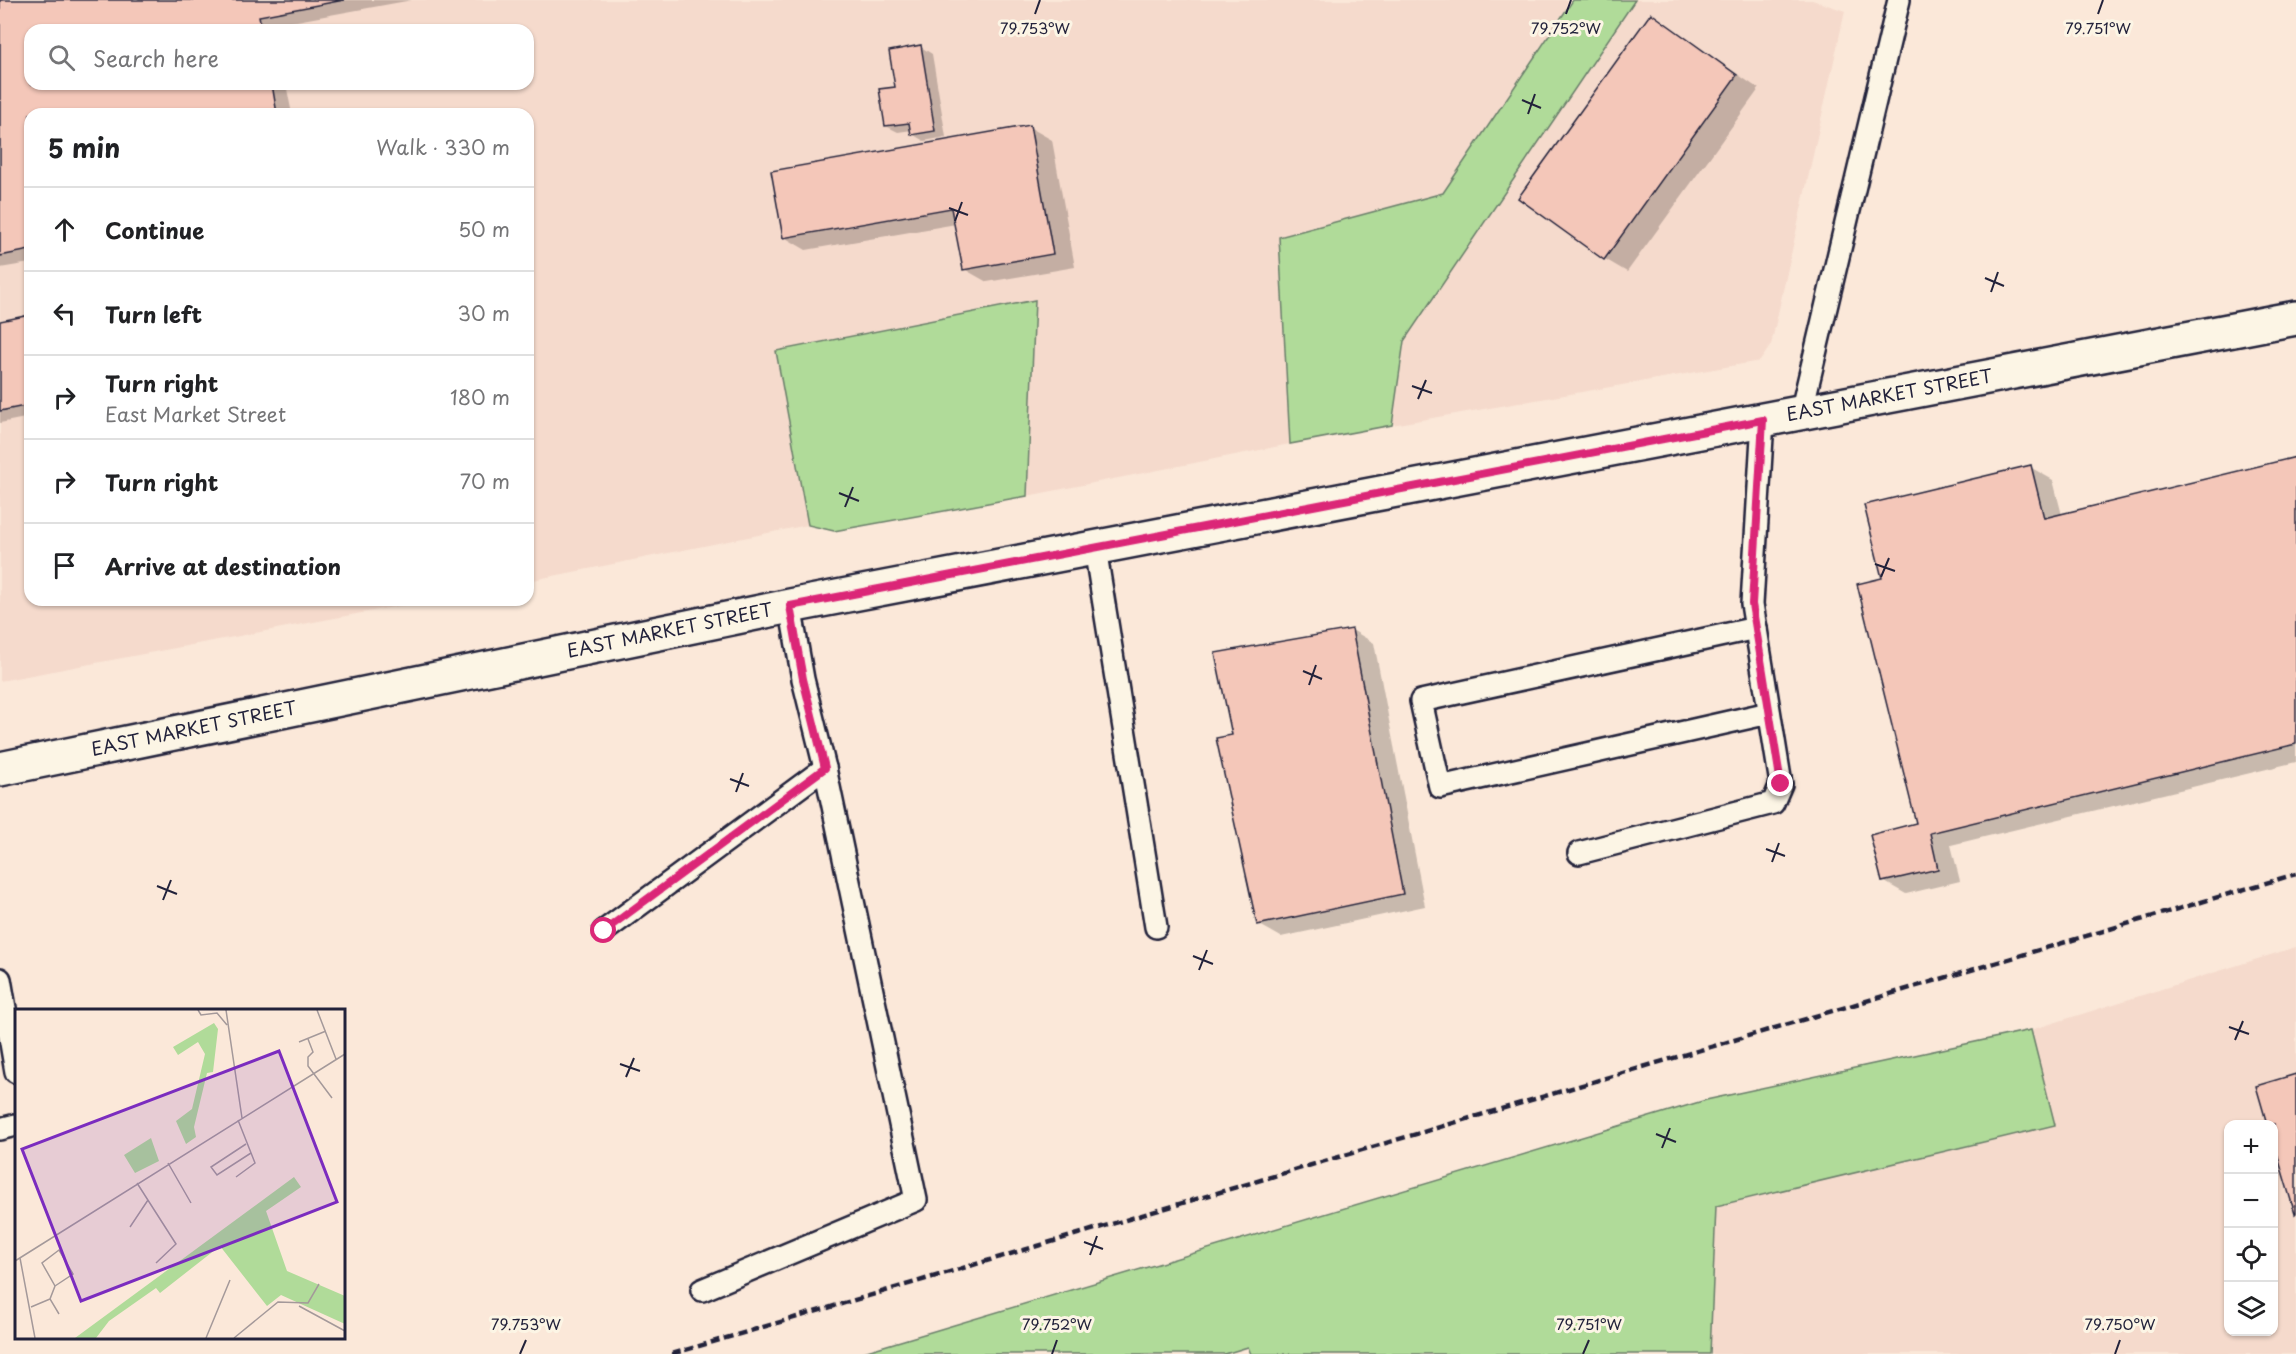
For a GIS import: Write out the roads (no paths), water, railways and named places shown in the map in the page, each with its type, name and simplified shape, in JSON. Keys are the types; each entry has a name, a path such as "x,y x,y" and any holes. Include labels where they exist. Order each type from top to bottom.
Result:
{"main road":[{"name":"EAST MARKET STREET","path":"0,769 790,606 2296,318"}],"lane":[{"path":"1801,413 1899,0"},
{"path":"1580,853 1773,803 1781,784 1752,604 1763,420"},
{"path":"1095,548 1155,927"},
{"path":"702,1290 916,1200 825,768 803,679 790,606"},
{"path":"1756,628 1421,701 1440,787 1769,713"},
{"path":"604,931 825,768"},
{"path":"0,979 15,1066"},
{"path":"0,1129 15,1125"}],"railway":[{"path":"672,1354 2296,874"}]}
